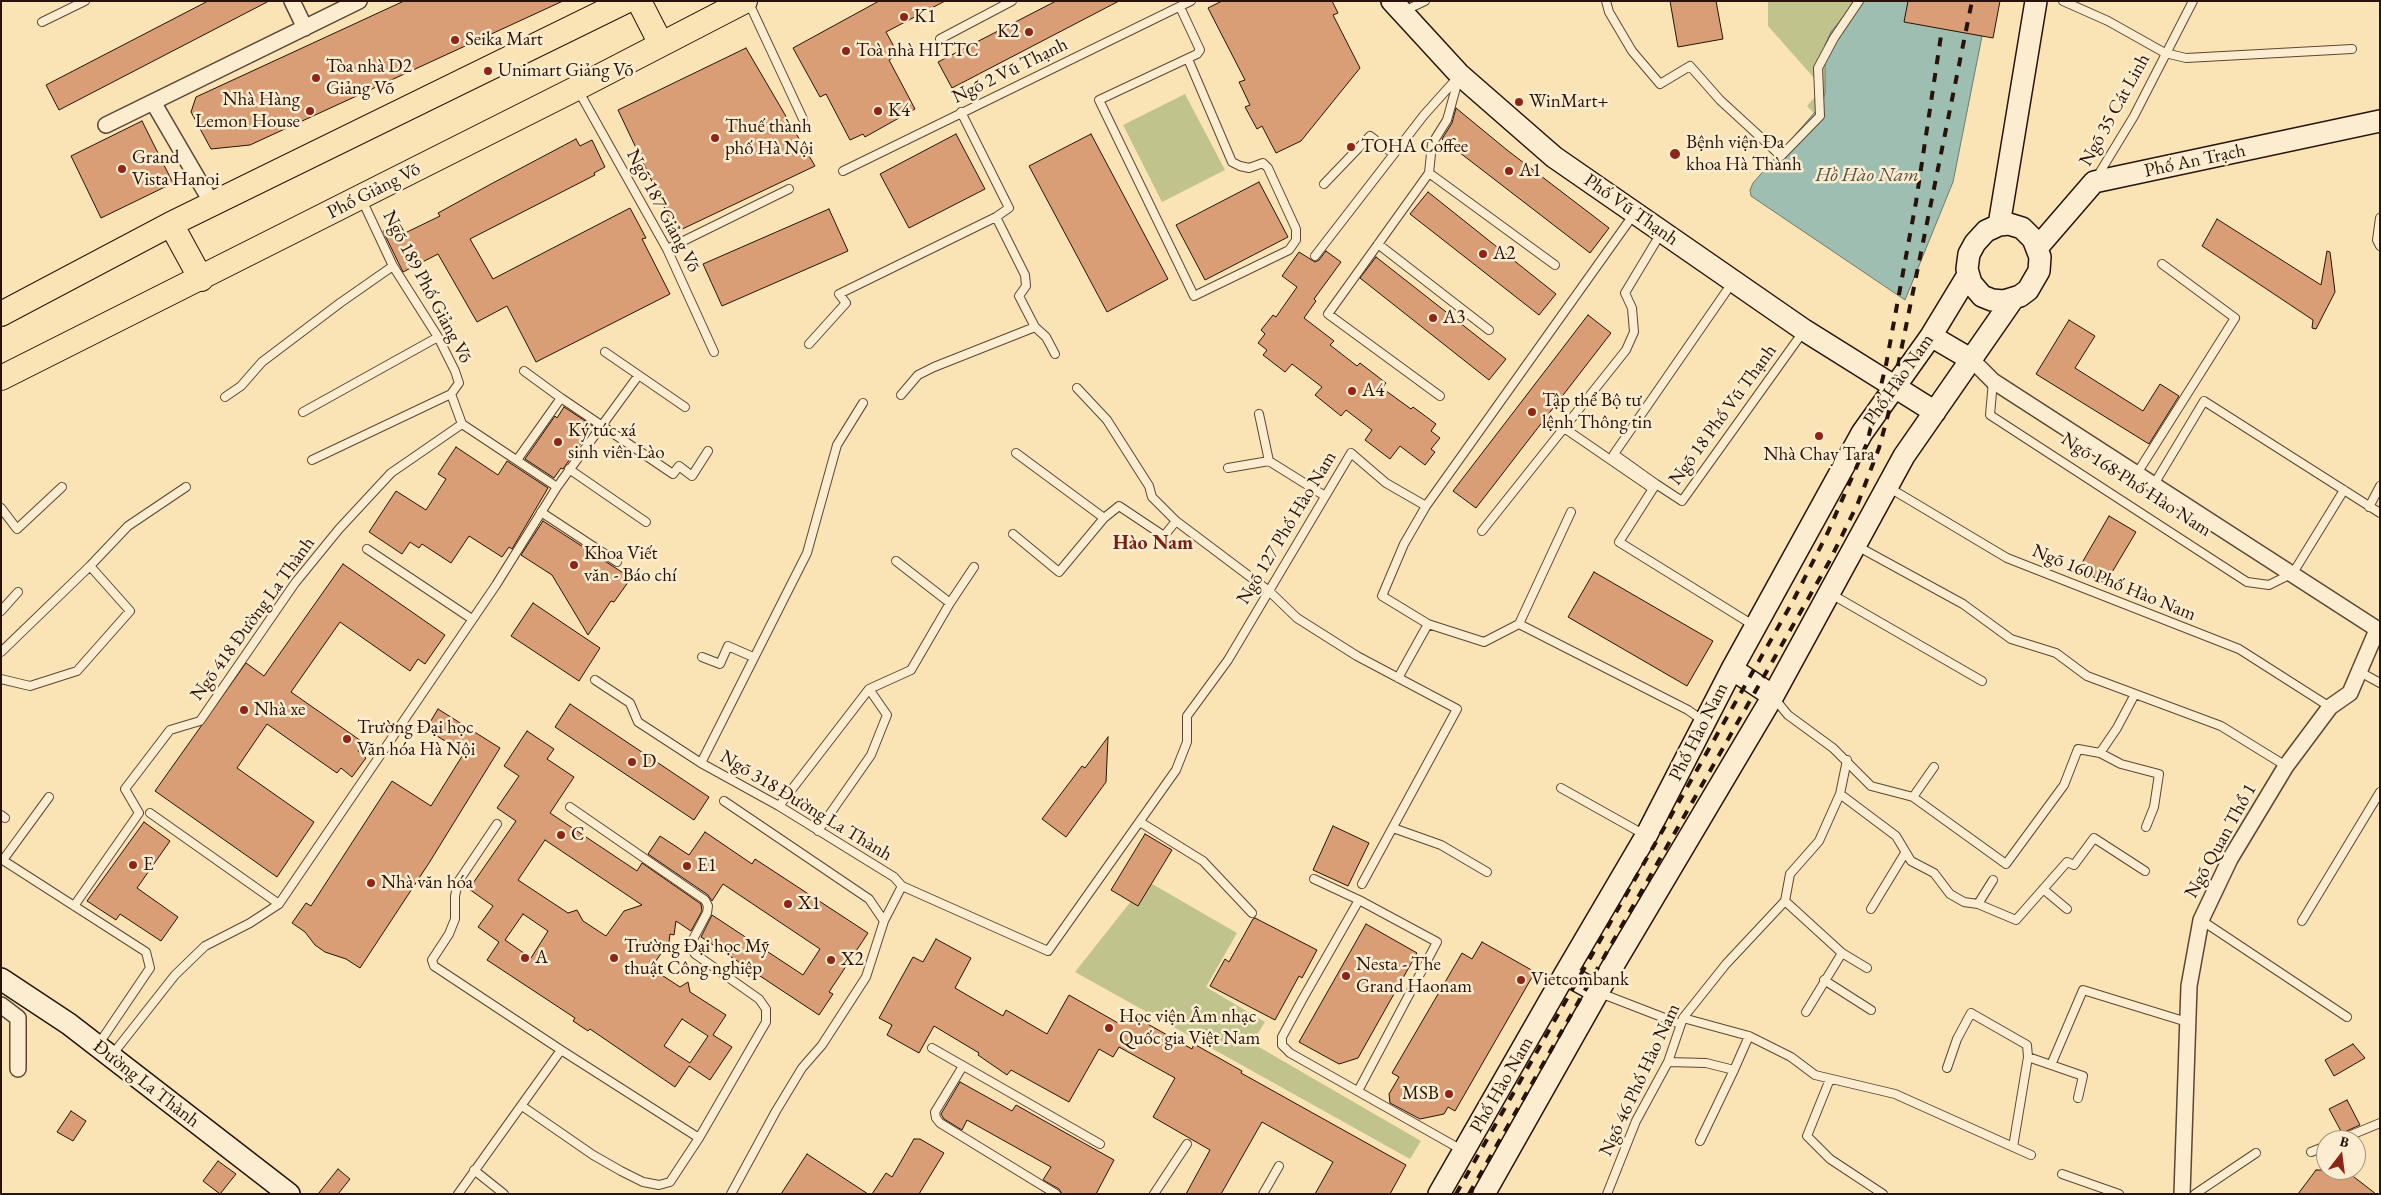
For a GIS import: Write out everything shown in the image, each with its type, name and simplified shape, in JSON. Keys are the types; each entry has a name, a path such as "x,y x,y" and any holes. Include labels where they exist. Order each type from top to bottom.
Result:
{"main road":[{"path":"1,314 171,224 626,1"},
{"path":"639,1 661,44"},
{"name":"Phố Giảng Võ","path":"1,378 201,279 747,1"},
{"path":"2036,1 1999,226 2008,224 2022,228 2030,234 2037,248 2094,182"},
{"name":"Phố Vũ Thạnh","path":"1396,7 1460,75 1554,156 1804,330 1935,412"},
{"name":"Phố An Trạch","path":"2094,182 2380,121"},
{"path":"171,224 201,279"},
{"name":"Phố Hào Nam","path":"1439,1194 1564,974 1646,836 1732,668 1862,433 1931,336 1968,275 1967,263 1972,248 1986,231 1999,226"},
{"name":"Phố Hào Nam","path":"1484,1194 1598,992 1773,696 1904,456 2013,299 2028,290 2034,282 2039,271 2040,257 2037,248"},
{"path":"1968,275 1975,290 1982,296 1992,300 2013,299"},
{"path":"1931,336 1972,360"},
{"path":"1732,668 1773,696"},
{"path":"1564,974 1598,992"},
{"name":"Đường La Thành","path":"1,979 69,1024 289,1194"}],"street":[{"path":"292,1 306,28"},
{"path":"106,125 359,1"},
{"path":"153,102 213,205"},
{"name":"Ngõ 168 Phố Hào Nam","path":"1972,360 1993,381 2152,486 2293,574 2379,631"},
{"name":"Ngõ Quan Thổ 1","path":"2182,1194 2189,986 2201,920 2230,859 2286,766 2330,707 2350,693 2379,631"},
{"path":"1,1006 18,1018 18,1069"}],"lane":[{"path":"42,22 85,1"},
{"path":"747,1 803,119"},
{"path":"940,39 1012,1"},
{"name":"Ngõ 2 Vũ Thạnh","path":"843,171 1191,1"},
{"path":"1396,7 1425,1"},
{"path":"1606,1 1609,12 1632,51 1660,84 1690,66 1720,100 1781,156 1820,116 1818,68 1834,38 1859,1"},
{"path":"2063,1 2108,21 2165,53 2186,58 2352,49"},
{"name":"Ngõ 35 Cát Linh","path":"2094,182 2134,116 2193,1"},
{"path":"1180,7 1200,50 1188,59 1099,100 1194,296 1290,250 1296,240 1296,229 1268,168 1263,163 1249,168 1232,162 1188,59"},
{"path":"1315,256 1394,154 1460,75"},
{"path":"1440,396 1328,314 1429,173 1432,144 1447,120 1460,75"},
{"name":"Ngõ 187 Giảng Võ","path":"577,88 668,249 714,352"},
{"path":"809,344 846,303 839,294 996,217 1009,208 961,112"},
{"path":"1324,184 1370,136 1394,154"},
{"path":"1429,173 1555,266"},
{"path":"668,249 788,189"},
{"name":"Ngõ 189 Phố Giảng Võ","path":"361,198 394,266 438,337 456,371 459,383 451,394 462,424"},
{"path":"1571,512 1519,624 1484,642 1428,624 1382,596 1404,544 1426,506 1635,212"},
{"path":"996,217 1025,275 1026,286 1019,296 1035,326 1046,337 1055,354"},
{"path":"2380,218 2377,240 2380,246"},
{"path":"1482,531 1626,350 1634,332 1632,308 1624,293 1662,232"},
{"path":"1378,244 1489,330"},
{"path":"2136,475 2235,318 2162,264"},
{"path":"225,397 240,386 262,362 340,303 394,266"},
{"name":"Ngõ 18 Phố Vũ Thạnh","path":"1734,280 1614,454 1654,487 1682,501 1804,330"},
{"path":"901,395 918,375 1035,326"},
{"path":"303,412 438,337"},
{"path":"605,352 685,407"},
{"path":"524,370 600,426 673,474 678,466 692,476 708,451"},
{"path":"104,1052 175,975 205,946 250,923 279,904 472,619 569,469 638,376"},
{"name":"Ngõ 168 Phố Hào Nam","path":"1993,381 1990,415 2247,582 2269,584 2293,574"},
{"path":"1077,388 1107,420 1149,486 1152,497 1176,521 1269,591 1298,618 1356,656 1456,709 1362,884"},
{"path":"312,460 451,394"},
{"path":"518,460 561,398"},
{"path":"2152,486 2204,401 2380,513"},
{"name":"Ngõ 318 Đường La Thành","path":"731,1194 776,1111 802,1068 822,1045 866,977 884,920 902,886 894,877 780,806 701,763 744,682 753,657 807,553 837,445 863,403"},
{"path":"1258,414 1268,461"},
{"path":"462,424 557,487"},
{"name":"Ngõ 418 Đường La Thành","path":"74,906 139,813 125,789 170,730 200,721 294,583 391,473 462,424"},
{"path":"1564,428 1654,487 1619,542 1755,626"},
{"path":"1016,453 1104,518"},
{"name":"Ngõ 127 Phố Hào Nam","path":"902,886 1048,951 1176,770 1187,742 1187,716 1228,660 1351,453 1386,483 1426,506"},
{"path":"1228,468 1268,461 1325,496"},
{"path":"569,469 646,522"},
{"path":"2369,507 2380,486"},
{"path":"1,508 17,529 62,487"},
{"path":"1,652 90,566 128,526 186,487"},
{"name":"Ngõ 160 Phố Hào Nam","path":"1887,487 2007,558 2238,649 2330,707"},
{"path":"2293,574 2344,490"},
{"path":"1013,534 1059,572 1104,518 1119,506 1164,536 1176,521"},
{"path":"541,512 616,562"},
{"path":"1856,545 1962,604 2011,640 2056,653 2087,676 2221,726 2286,766"},
{"path":"367,549 472,619"},
{"path":"896,561 950,603"},
{"path":"1,679 30,686 77,671 130,611 90,566"},
{"path":"780,806 869,689 911,670 950,603 974,567"},
{"path":"1,611 18,592"},
{"path":"1829,593 1982,680"},
{"path":"1398,678 1428,624"},
{"path":"1519,624 1688,710 1705,722"},
{"path":"702,657 720,664 728,646 753,657"},
{"path":"2360,672 2380,683"},
{"path":"595,680 630,703 638,722 701,763"},
{"path":"818,831 870,755 887,715 869,689"},
{"path":"2100,753 2117,728 2135,694"},
{"path":"1773,696 1788,715 1847,760 1871,786 1913,797 2006,864 2064,785 2078,749 2100,753 2121,764 2159,774 2154,807 2146,826"},
{"path":"1847,760 1840,794 1819,841 1790,874 1785,901 1842,953 1867,968"},
{"path":"1913,797 1934,767"},
{"path":"1561,788 1646,836"},
{"path":"2302,921 2380,792"},
{"path":"1840,794 1896,836 1911,861 1934,873 1950,894 1964,902 1978,904 2016,920 2067,862 2074,864 2094,838 2145,871"},
{"path":"49,797 2,859 146,952 149,960 150,968 104,1052"},
{"path":"724,801 869,899 884,920"},
{"path":"522,1106 593,1155 621,1171 643,1182 659,1185 670,1182 699,1138 766,1022 766,1009 759,1000 695,954 690,945 707,913 708,906 705,900 570,807"},
{"path":"150,813 279,904"},
{"path":"1140,822 1203,861 1252,913"},
{"path":"497,824 458,882 455,896 455,919 449,934 432,960 434,966 560,1050 699,1138"},
{"path":"1392,828 1441,845 1487,872"},
{"path":"1871,909 1905,853"},
{"path":"1314,879 1359,900 1437,942 1358,1091"},
{"path":"1978,904 1993,880"},
{"path":"2043,889 2067,910"},
{"path":"1359,900 1282,1037 1282,1045 1290,1053 1464,1151"},
{"name":"Ngõ 46 Phố Hào Nam","path":"1607,1194 1636,1121 1668,1062 1682,1022 1726,964 1785,901"},
{"path":"2201,920 2347,1017"},
{"path":"1806,1012 1842,953"},
{"path":"1824,980 1871,1010"},
{"path":"2051,1065 2083,990 2187,1022"},
{"path":"1598,992 1682,1022 1749,1036 1791,1057 1815,1075 1895,1094 2030,1155"},
{"path":"1947,1068 1957,1039 1971,1013 2027,1045 2028,1057 2013,1147"},
{"path":"1700,1141 1749,1036"},
{"path":"932,1048 1100,1144"},
{"path":"458,1194 560,1050"},
{"path":"2028,1057 2083,1076 2078,1098"},
{"path":"1668,1062 1706,1063 1734,1070"},
{"path":"963,1066 935,1112 936,1118 1056,1194"},
{"path":"1830,1079 1807,1136 1830,1159 1883,1194"},
{"path":"2363,1130 2380,1123"},
{"path":"1154,1194 1187,1144"},
{"path":"2311,1152 2316,1150"},
{"path":"2195,1194 2256,1153"},
{"path":"1263,1194 1279,1166"},
{"path":"474,1170 504,1194"},
{"path":"2062,1174 2119,1194"}],"green space":[{"path":"1768,1 1856,1 1824,57 1825,94 1822,104 1814,113 1807,106 1823,88 1768,26"},
{"path":"1185,94 1225,170 1162,202 1123,125"},
{"path":"1147,881 1237,933 1206,987 1265,1022 1252,1043 1421,1141 1410,1159 1075,972"}],"water":[{"name":"Hồ Hào Nam","path":"1856,1 1989,1 1953,182 1905,300 1751,196 1750,190 1753,183 1822,104 1825,93 1825,45 1831,32"}],"building":[{"path":"208,1 269,1 59,110 46,85"},
{"name":"Tòa nhà D2 Giảng Võ","path":"404,1 563,1 250,145 211,149 191,112 196,97"},
{"path":"879,1 945,1 886,32 898,54 889,60 915,109 865,137 863,134 850,140 826,94 820,97 793,48"},
{"name":"K2","path":"1056,1 1119,1 952,88 938,62"},
{"path":"1222,1 1332,1 1338,13 1333,15 1360,68 1301,141 1276,153 1262,126 1257,129 1245,107 1250,105 1239,82 1245,80 1208,8"},
{"path":"1670,1 1716,1 1723,39 1678,47"},
{"path":"1908,1 2000,1 1993,38 1904,22"},
{"name":"Thuế thành phố Hà Nội","path":"746,48 815,166 676,232 618,110"},
{"name":"A1","path":"1456,108 1507,150 1609,228 1590,253 1442,139 1452,123"},
{"name":"Grand Vista Hanoi","path":"142,121 173,183 101,218 71,156"},
{"path":"956,134 985,189 909,228 880,174"},
{"path":"1091,134 1168,279 1107,312 1029,166"},
{"path":"576,139 580,146 592,140 605,167 594,173 595,175 470,239 493,279 630,208 646,238 642,239 670,294 536,362 507,306 477,322 438,254 403,272 383,231 399,223 405,233 440,216 438,213"},
{"path":"1259,182 1288,237 1205,280 1176,225"},
{"name":"A2","path":"1428,192 1556,294 1539,315 1410,214"},
{"path":"829,209 848,251 722,306 703,264"},
{"path":"2217,219 2321,285 2327,251 2330,252 2335,292 2316,329 2312,328 2313,320 2202,246"},
{"name":"A4","path":"1326,251 1341,262 1314,299 1316,301 1304,318 1334,341 1330,345 1357,366 1360,363 1386,383 1382,388 1436,424 1431,431 1440,438 1431,449 1435,452 1425,465 1400,446 1390,459 1365,440 1372,430 1346,410 1341,416 1315,395 1322,387 1292,364 1285,372 1263,355 1267,350 1258,343 1265,334 1261,330 1273,315 1276,317 1297,287 1282,276 1299,252 1315,262"},
{"name":"A3","path":"1376,257 1506,359 1489,380 1360,278"},
{"name":"Tập thể Bộ tư lệnh Thông tin","path":"1588,315 1611,333 1476,508 1453,491"},
{"path":"2069,320 2095,336 2075,368 2143,411 2160,384 2179,396 2149,444 2036,374"},
{"name":"Ký túc xá sinh viên Lào","path":"564,407 593,426 563,469 561,468 554,478 525,459 555,416 557,418"},
{"path":"456,447 498,475 507,461 548,488 512,549 509,547 502,557 469,536 451,563 422,544 419,548 410,542 402,554 369,532 396,491 426,510 446,479 438,474"},
{"path":"2109,516 2136,532 2105,584 2079,568"},
{"name":"Khoa Viết văn - Báo chí","path":"543,521 631,578 614,602 611,601 588,635 552,575 521,555"},
{"path":"343,564 445,635 425,664 418,659 410,671 340,622 291,692 364,743 358,751 366,758 352,777 341,768 337,773 267,724 237,768 314,822 277,877 155,791 246,663 264,676"},
{"path":"1594,572 1713,641 1687,686 1568,617"},
{"path":"533,603 600,648 579,681 511,636"},
{"name":"D","path":"570,704 709,797 694,820 555,727"},
{"path":"438,709 500,748 429,863 360,968 346,959 325,952 315,945 305,932 292,923 306,903 311,906 392,781 431,806 464,753 426,729"},
{"name":"A","path":"527,731 554,749 547,759 574,777 550,813 637,871 642,863 701,904 702,911 691,931 676,921 674,935 670,934 669,942 651,968 680,987 688,982 690,992 726,1015 713,1035 732,1047 710,1080 689,1066 675,1087 590,1029 588,1031 573,1021 575,1018 487,960 499,942 478,927 493,906 469,889 516,821 497,808 519,776 504,766","holes":["545,840 642,905 624,911 606,936 583,921 577,910 568,913 518,880","523,914 548,931 531,958 505,940","682,1019 708,1036 690,1063 664,1046"]},
{"path":"1108,737 1106,782 1066,837 1042,819 1082,766 1085,768"},
{"name":"E","path":"144,822 170,841 137,888 178,917 161,941 120,914 116,920 87,901"},
{"path":"1333,826 1369,843 1348,886 1313,870"},
{"path":"705,832 752,864 755,859 868,933 829,992 833,994 819,1015 701,937 712,915 803,975 820,949 723,884 712,901 708,895 648,854 660,836 689,855"},
{"path":"1145,834 1172,850 1138,906 1111,890"},
{"path":"1255,918 1317,950 1302,978 1299,976 1275,1020 1210,986 1225,959 1229,962"},
{"path":"1366,924 1417,953 1358,1058 1339,1064 1299,1042"},
{"path":"936,939 971,958 955,988 1003,1016 1006,1010 1047,1034 1069,995 1118,1023 1121,1018 1127,1021 1130,1014 1192,1049 1194,1044 1242,1071 1241,1073 1406,1165 1390,1194 1315,1194 1333,1162 1262,1122 1221,1194 1186,1194 1210,1150 1153,1117 1175,1078 1119,1047 1113,1057 1099,1049 1069,1102 1011,1070 1007,1075 978,1055 979,1053 934,1026 919,1053 887,1035 892,1025 879,1018 913,957 923,962"},
{"path":"1482,942 1535,972 1455,1111 1448,1107 1444,1114 1420,1119 1390,1103 1389,1094 1399,1077 1392,1073 1462,953 1472,959"},
{"path":"2353,1044 2365,1058 2334,1076 2325,1060"},
{"path":"960,1082 1012,1111 1016,1105 1114,1160 1096,1194 1062,1194 1059,1189 1043,1180 1051,1167 967,1120 962,1130 944,1119 941,1114"},
{"path":"2347,1100 2360,1125 2349,1130 2340,1130 2329,1109"},
{"path":"71,1111 86,1121 73,1141 57,1132"},
{"path":"914,1139 920,1139 944,1153 919,1194 872,1194 886,1173 892,1177"},
{"path":"807,1154 868,1194 781,1194"},
{"path":"218,1161 236,1174 220,1194 203,1181"},
{"path":"338,1169 350,1179 338,1194 318,1194"},
{"path":"2316,1170 2316,1180 2358,1180 2376,1194 2298,1194"}],"railway":[{"path":"1469,1194 1829,562 1858,503 1879,448 1888,415 1972,1"},
{"path":"1456,1194 1793,601 1828,532 1867,443 1886,365 1916,202 1942,29"}],"place":[{"name":"K1","path":"904,17"},
{"name":"K2","path":"1029,32"},
{"name":"Seika Mart","path":"455,40"},
{"name":"Toà nhà HITTC","path":"846,51"},
{"name":"Unimart Giảng Võ","path":"488,71"},
{"name":"Tòa nhà D2 Giảng Võ","path":"316,78"},
{"name":"WinMart+","path":"1519,102"},
{"name":"Nhà Hàng Lemon House","path":"310,111"},
{"name":"K4","path":"878,111"},
{"name":"Thuế thành phố Hà Nội","path":"715,138"},
{"name":"TOHA Coffee","path":"1351,147"},
{"name":"Bệnh viện Đa khoa Hà Thành","path":"1675,154"},
{"name":"Grand Vista Hanoi","path":"122,169"},
{"name":"A1","path":"1509,171"},
{"name":"A2","path":"1483,254"},
{"name":"A3","path":"1433,318"},
{"name":"A4","path":"1352,391"},
{"name":"Tập thể Bộ tư lệnh Thông tin","path":"1532,412"},
{"name":"Nhà Chay Tara","path":"1819,436"},
{"name":"Ký túc xá sinh viên Lào","path":"558,442"},
{"name":"Khoa Viết văn - Báo chí","path":"574,565"},
{"name":"Nhà xe","path":"244,710"},
{"name":"Trường Đại học Văn hóa Hà Nội","path":"347,739"},
{"name":"D","path":"632,762"},
{"name":"C","path":"561,835"},
{"name":"E","path":"133,865"},
{"name":"E1","path":"687,866"},
{"name":"Nhà văn hóa","path":"371,883"},
{"name":"X1","path":"788,904"},
{"name":"A","path":"525,958"},
{"name":"Trường Đại học Mỹ thuật Công nghiệp","path":"614,958"},
{"name":"X2","path":"831,960"},
{"name":"Nesta - The Grand Haonam","path":"1346,976"},
{"name":"Vietcombank","path":"1521,980"},
{"name":"Học viện Âm nhạc Quốc gia Việt Nam","path":"1109,1028"},
{"name":"MSB","path":"1449,1094"}],"district":[{"name":"Hào Nam","path":"1153,544"}]}
